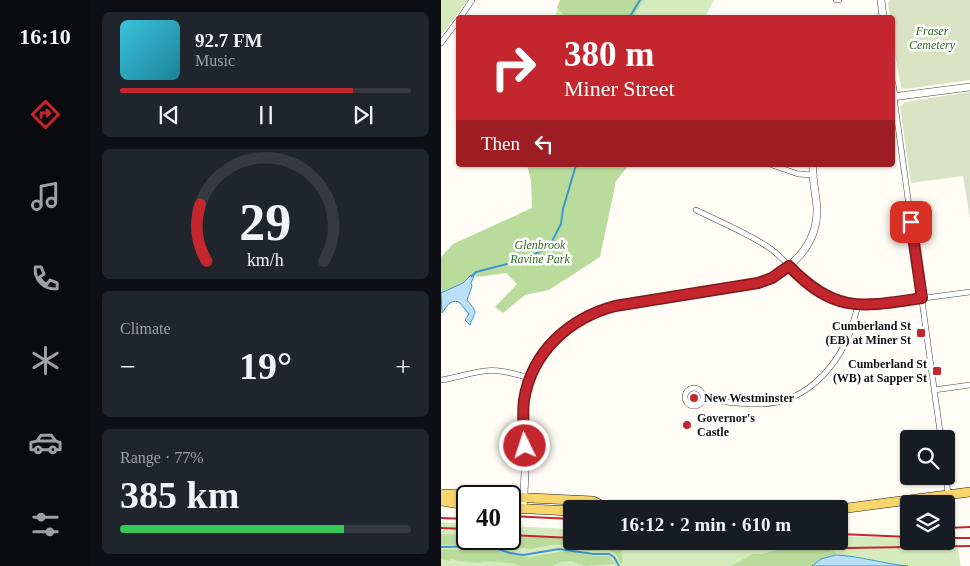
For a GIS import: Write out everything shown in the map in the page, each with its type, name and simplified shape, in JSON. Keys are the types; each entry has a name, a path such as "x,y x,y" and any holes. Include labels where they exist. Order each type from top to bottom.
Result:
{"main road":[{"path":"948,495 970,492"},
{"path":"441,495 456,494"},
{"path":"521,498 570,500"},
{"path":"441,501 456,503"},
{"path":"848,508 900,501"},
{"path":"523,509 563,511"}],"street":[{"path":"461,15 472,0"},
{"path":"881,0 883,15"},
{"path":"441,43 456,22"},
{"path":"895,97 970,87"},
{"path":"895,111 940,430"},
{"path":"778,167 798,174 813,175"},
{"path":"523,509 524,399 530,378 539,360 556,338 579,320 597,311 615,306 758,283 772,278 801,255 811,239 817,209 813,167"},
{"path":"696,210 766,245 804,282 832,299 858,305 872,305 970,292"},
{"path":"703,399 761,404 784,400 803,392 822,377 839,356 849,336 858,305"},
{"path":"441,380 458,378 483,371 499,371 530,378"},
{"path":"934,390 970,385"},
{"path":"947,485 948,495"}],"green space":[{"path":"441,0 468,0 456,15 441,35"},
{"path":"560,0 644,0 634,15 564,15 557,8"},
{"path":"562,0 714,0 706,15 555,15"},
{"name":"Fraser Cemetery","path":"890,0 970,0 970,80 905,89 901,87 895,54 895,15 890,15 888,3"},
{"path":"970,92 970,218 963,176 911,183 900,107 905,102"},
{"name":"Glenbrook Ravine Park","path":"528,167 627,167 616,181 600,257 549,290 525,295 503,313 495,307 517,284 506,273 478,277 471,275 463,283 441,293 441,257 453,244 532,208 531,180"},
{"path":"441,522 456,523 456,550 521,550 521,527 563,529 563,550 848,550 848,536 900,538 900,550 955,550 956,540 961,566 441,566"},
{"path":"441,534 456,535 456,544 441,545"},
{"path":"521,537 563,539 563,545 531,549 521,548"},
{"path":"441,549 496,550 529,557 565,551 594,556 609,556 616,564 585,566 571,561 561,562 552,566 521,566 511,563 483,561 483,563 452,559 450,561 441,559"},
{"path":"608,550 622,550 623,563 620,563 615,553"},
{"path":"777,550 828,550 835,552 836,555 821,559 812,566 732,566 752,554 762,554"}],"water":[{"path":"471,275 474,276 467,300 475,312 470,325 465,320 469,314 459,302 451,303 442,313 441,293 463,283"},
{"path":"836,555 908,566 812,566 821,559"}],"waterway":[{"path":"631,15 640,0"},
{"path":"472,276 476,272 523,260 549,247 561,224 563,209 575,167"},
{"path":"441,547 489,546 523,555 559,549 593,554 609,554 614,557 619,566"}],"railway":[{"path":"521,517 563,519"},
{"path":"441,518 456,519"},
{"path":"955,528 970,527"},
{"path":"441,528 456,529"},
{"path":"848,534 900,537"},
{"path":"521,536 563,538"},
{"path":"955,538 970,538"},
{"path":"848,548 970,546"}],"place":[{"name":"Cumberland St (EB) at Miner St","path":"921,333"},
{"name":"Cumberland St (WB) at Sapper St","path":"937,371"},
{"name":"New Westminster","path":"694,398"},
{"name":"Governor's Castle","path":"687,425"}],"route":[{"path":"525,446 523,430 524,399 530,378 548,347 565,330 579,320 597,311 615,306 758,283 772,278 789,266 804,282 832,299 858,305 872,305 922,298 911,222"}]}
